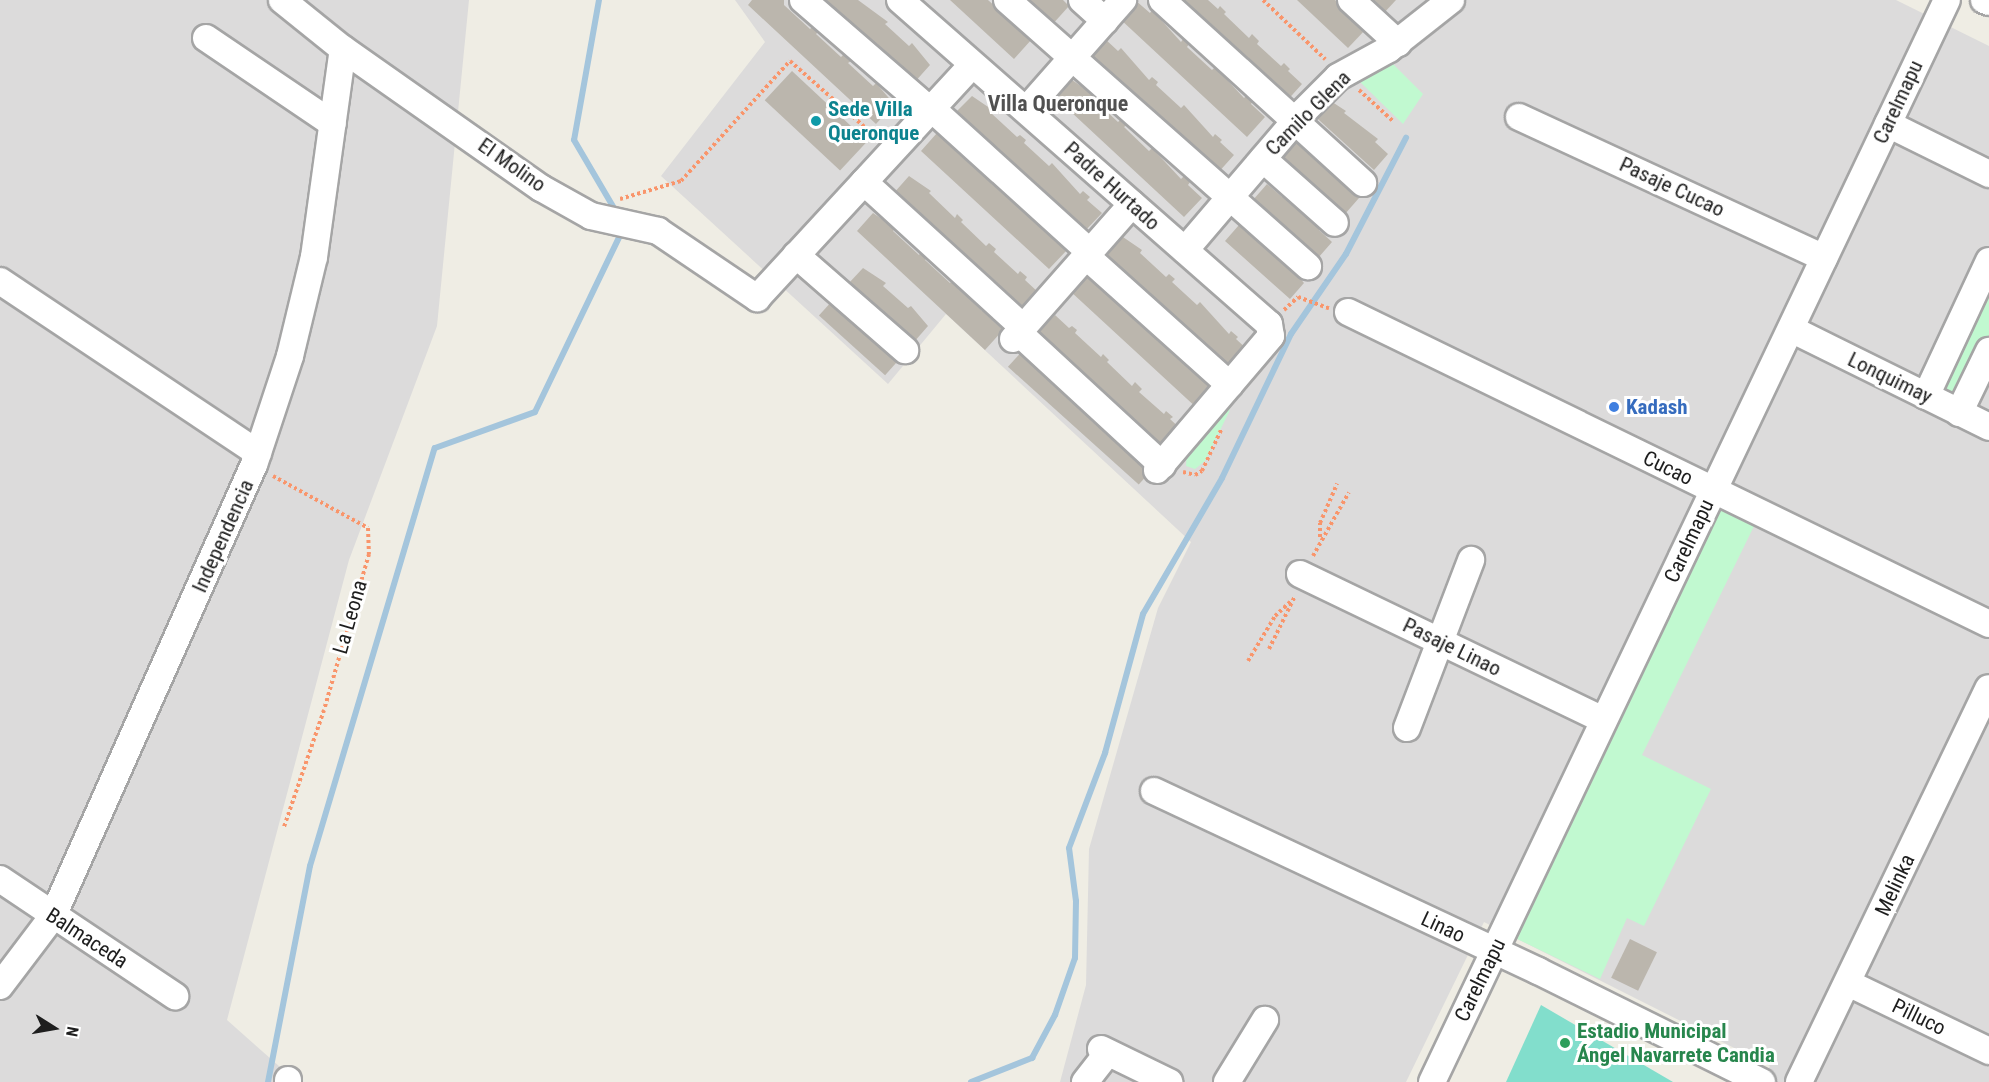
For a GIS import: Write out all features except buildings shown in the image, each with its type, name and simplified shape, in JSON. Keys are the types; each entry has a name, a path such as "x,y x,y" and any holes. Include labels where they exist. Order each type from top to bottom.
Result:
{"street":[{"name":"El Molino","path":"282,0 344,49 542,188 591,216 658,231 757,298 796,255"},
{"path":"803,0 931,109 1230,385 1160,467 1017,334 864,182"},
{"name":"Padre Hurtado","path":"900,0 1269,324 1271,336 1230,385"},
{"path":"1007,0 1070,59 1308,266"},
{"path":"1082,0 1105,21"},
{"path":"1026,110 1123,0"},
{"path":"1162,0 1294,123 1363,183"},
{"path":"1351,0 1398,43"},
{"name":"Camilo Glena","path":"1185,250 1294,123 1338,77 1398,43 1451,0"},
{"name":"Carelmapu","path":"1432,1082 1947,0"},
{"path":"1984,0 1989,2"},
{"path":"206,38 333,124"},
{"name":"Independencia","path":"0,986 53,916 256,459 303,307 322,213 344,49"},
{"path":"905,350 796,255 972,65"},
{"name":"Pasaje Cucao","path":"1519,117 1824,258"},
{"path":"1888,124 1989,174"},
{"path":"1263,159 1335,223"},
{"path":"1017,334 1132,204"},
{"path":"1926,396 1989,261"},
{"path":"0,281 256,459"},
{"name":"Cucao","path":"1348,312 1989,624"},
{"name":"Lonquimay","path":"1791,329 1989,427"},
{"path":"1959,412 1989,351"},
{"path":"1400,725 1441,642 1476,563"},
{"name":"Pasaje Linao","path":"1299,582 1441,642 1604,720"},
{"name":"Melinka","path":"1799,1082 1985,705"},
{"name":"Linao","path":"1154,791 1494,951 1762,1082"},
{"name":"Balmaceda","path":"0,879 175,996"},
{"name":"Pilluco","path":"1848,983 1989,1051"},
{"path":"1228,1079 1242,1063 1259,1016"},
{"path":"1085,1082 1105,1051 1169,1082"}],"path":[{"path":"642,191 681,181 790,61 892,151"},
{"path":"1300,298 1318,306"},
{"name":"La Leona","path":"256,459 368,528 369,554 324,710 284,828"},
{"path":"1320,537 1320,523 1337,484"},
{"path":"1269,649 1320,537 1330,527 1349,492"},
{"path":"1248,661 1299,582"}],"shaded area":[{"path":"0,0 469,0 437,326 349,560 227,1020 297,1082 0,1082"},
{"path":"735,0 1896,0 1989,46 1989,1082 1761,1082 1770,1066 1484,922 1406,1082 1060,1082 1086,985 1089,849 1158,608 1191,542 946,314 888,384 661,176 765,42"},
{"name":"Estadio Municipal Ángel Navarrete Candia","path":"1541,1005 1673,1082 1506,1082"}],"green space":[{"path":"1390,61 1423,94 1403,124 1354,76"},
{"path":"1989,274 1989,337 1958,400 1934,389"},
{"path":"1236,384 1229,412 1205,461 1195,469 1186,466 1187,449"},
{"path":"1721,505 1756,522 1642,755 1711,789 1644,926 1627,918 1600,979 1515,938"}],"waterway":[{"path":"599,0 574,140 618,215"},
{"path":"971,1082 1032,1058 1055,1015 1075,958 1076,901 1069,848 1105,753 1143,614 1222,478 1291,334 1346,254 1406,138"},
{"path":"268,1082 310,866 435,448 535,412 623,229"}],"place":[{"name":"Sede Villa Queronque","path":"816,121"},
{"name":"Kadash","path":"1614,407"},
{"name":"Estadio Municipal Ángel Navarrete Candia","path":"1565,1043"}],"district":[{"name":"Villa Queronque","path":"1058,104"}]}
